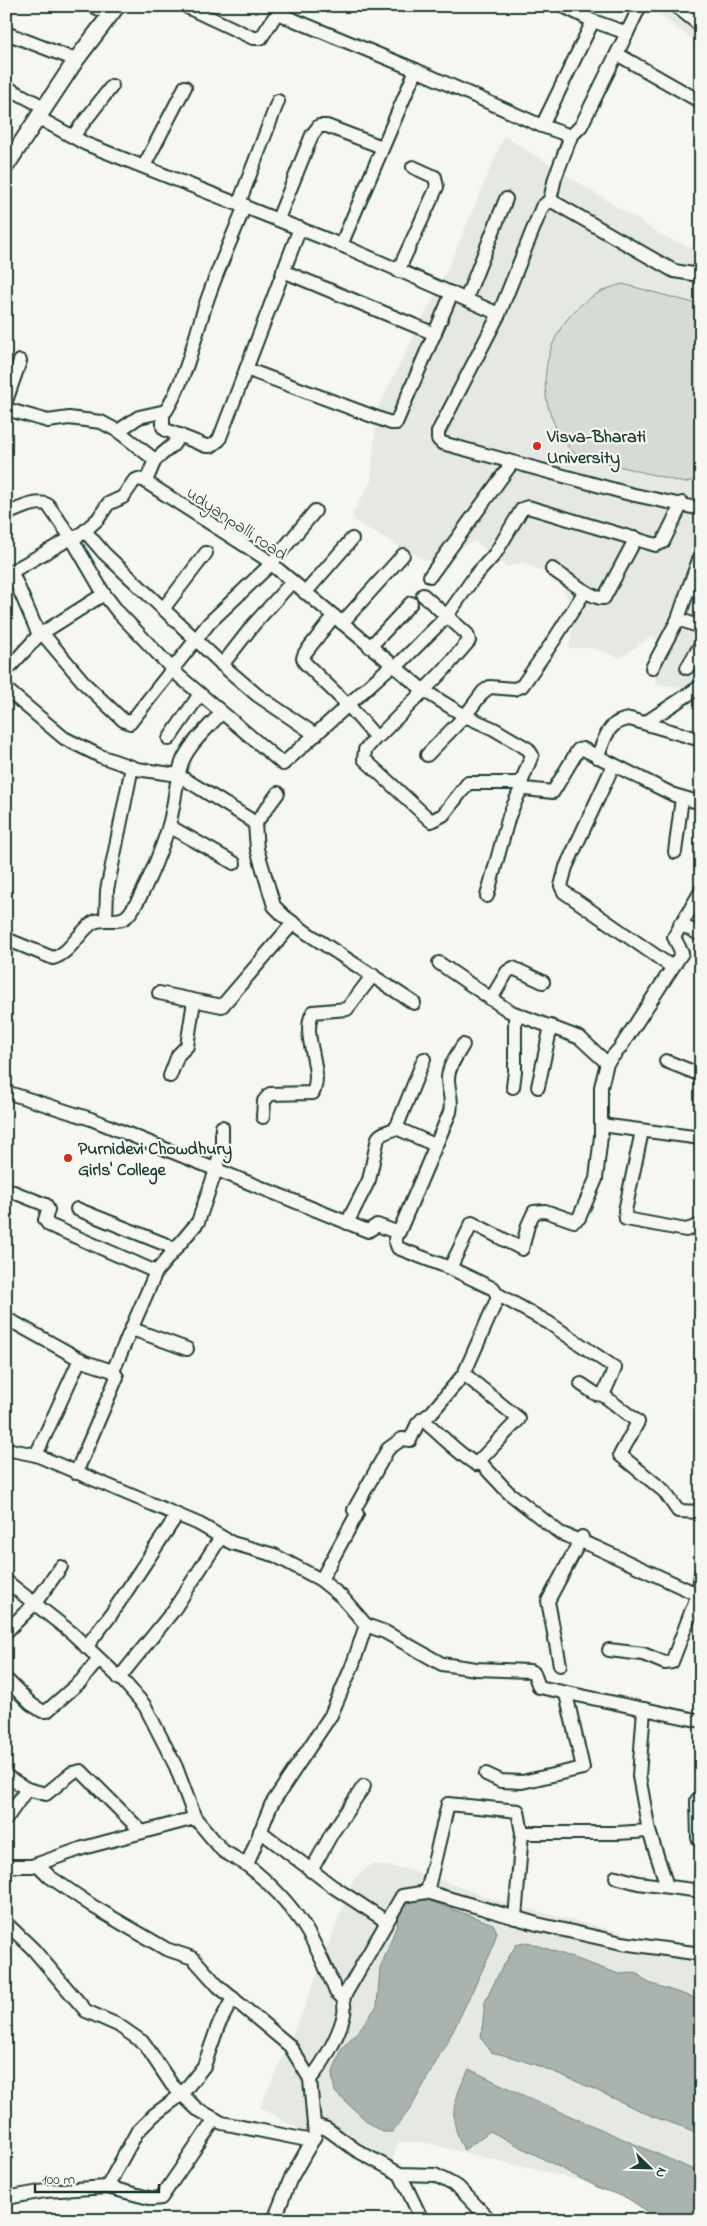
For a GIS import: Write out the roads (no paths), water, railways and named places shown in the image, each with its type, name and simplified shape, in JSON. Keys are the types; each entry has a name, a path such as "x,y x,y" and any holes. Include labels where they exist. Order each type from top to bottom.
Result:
{"main road":[{"path":"6,166 76,60 114,10"}],"street":[{"path":"92,6 114,10"},
{"path":"563,6 593,21 627,32"},
{"path":"640,6 581,126 571,136 555,178 550,200 542,207 499,314 444,418 438,432 438,438 442,443 512,463 630,494 682,503 701,509"},
{"path":"676,6 701,26"},
{"path":"187,7 253,38 261,38 278,10 542,126 571,136"},
{"path":"542,126 593,21"},
{"path":"6,33 76,60"},
{"path":"617,54 701,102"},
{"path":"341,245 416,70"},
{"path":"73,136 112,86"},
{"path":"6,87 73,136 341,245 499,314"},
{"path":"144,166 185,87"},
{"path":"118,430 139,417 166,411 171,403 188,366 202,315 278,101"},
{"path":"278,219 312,135 319,126 327,126 382,147"},
{"path":"398,271 437,187 435,177 413,167"},
{"path":"466,299 506,199"},
{"path":"550,200 674,271 693,274 701,270"},
{"path":"163,412 162,427 206,446 216,444 300,228"},
{"path":"283,271 435,334"},
{"path":"246,369 394,423 398,421 452,293"},
{"path":"7,397 20,360"},
{"path":"6,409 48,421 86,419 101,422 118,430 155,460"},
{"path":"180,435 173,445 155,460 146,481 138,479 134,481 123,497 108,504 98,519 85,531 8,573 12,575 41,634 86,685 128,723 132,721 209,623 270,565 315,511"},
{"path":"430,576 512,463"},
{"name":"udyanpalli road","path":"146,481 263,557 270,565 423,690 465,716 494,728 532,752 521,784"},
{"path":"6,514 43,503 52,509 104,594 118,612 200,694 283,764 394,666 446,617 475,576 495,554 522,509 528,507 656,545 661,544 682,503"},
{"path":"85,531 104,553 222,665 257,695 316,735"},
{"path":"552,570 585,591 600,599 604,598 636,538"},
{"path":"305,593 352,539"},
{"path":"164,609 206,553"},
{"path":"652,668 695,589 701,554"},
{"path":"377,736 305,663 303,658 338,619 403,555"},
{"path":"222,665 254,624 292,582"},
{"path":"428,755 465,716 477,698 490,687 514,689 522,686 585,591"},
{"path":"6,671 41,634 104,594"},
{"path":"423,595 467,634 469,641 377,736 365,750 364,759 431,820 443,815 468,782 521,784 528,791 553,792 578,750 583,749 613,766 682,798 701,803"},
{"path":"370,646 411,603"},
{"path":"678,619 701,627"},
{"path":"687,668 701,644"},
{"path":"645,723 701,686"},
{"path":"6,689 64,738 100,756 132,767 178,774 255,824"},
{"path":"169,739 200,694"},
{"path":"6,939 53,958 65,953 79,935 93,922 106,919 122,919 131,911 157,860 169,826 178,774 188,751 221,713"},
{"path":"597,756 611,726 619,720 630,719 701,740"},
{"path":"613,766 566,867 561,886 564,892 672,967"},
{"path":"106,919 107,890 132,767"},
{"path":"487,896 509,816 521,784"},
{"path":"278,793 255,824 257,849 274,906 293,923 414,1003"},
{"path":"675,852 682,798"},
{"path":"169,826 234,863"},
{"path":"450,1268 472,1223 522,1249 534,1212 545,1211 574,1221 579,1218 596,1179 601,1125 601,1087 607,1063 620,1048 682,953 674,937 701,891"},
{"path":"159,993 217,1006 227,1003 293,923"},
{"path":"680,924 701,935"},
{"path":"439,963 515,1014 580,1038 607,1063"},
{"path":"491,999 507,972 513,968 543,982"},
{"path":"263,1117 264,1101 270,1094 313,1093 316,1083 310,1017 313,1012 318,1010 347,1009 373,975"},
{"path":"170,1076 178,1055 187,1046 194,1001"},
{"path":"513,1087 515,1071 515,1014"},
{"path":"538,1086 551,1026"},
{"path":"463,1045 450,1069 448,1078 452,1105 399,1232 396,1232 395,1240 398,1248 450,1268 494,1289 497,1294 549,1324 615,1368 603,1395"},
{"path":"347,1223 369,1180 378,1138 382,1133 396,1128 404,1113 424,1059"},
{"path":"666,1061 701,1075"},
{"path":"6,1092 91,1119 368,1231 377,1225 396,1232"},
{"path":"601,1125 701,1138"},
{"path":"113,1371 156,1272 198,1222 216,1170 222,1145 222,1126"},
{"path":"396,1128 435,1145"},
{"path":"642,1130 625,1211 626,1219 686,1230 701,1225"},
{"path":"6,1189 46,1205 48,1210 45,1220 49,1224 156,1272"},
{"path":"77,1209 166,1245 173,1250"},
{"path":"320,1580 357,1514 354,1510 388,1449 402,1438 410,1440 422,1419 432,1412 464,1374 498,1297 497,1294"},
{"path":"13,1322 80,1359 113,1371 117,1377 76,1473"},
{"path":"132,1329 187,1349"},
{"path":"36,1455 80,1359"},
{"path":"422,1419 450,1441 467,1459 476,1464 519,1419 464,1374"},
{"path":"581,1384 596,1394 603,1395 638,1422 620,1455 654,1482 678,1511 701,1512"},
{"path":"6,1449 36,1455 177,1515 232,1543 274,1555 320,1580 342,1597 366,1624 385,1632 442,1664 476,1669 530,1671 534,1673 539,1687 701,1721"},
{"path":"479,1461 508,1492 560,1533 581,1539 699,1595"},
{"path":"86,1646 110,1616 177,1515"},
{"path":"119,1678 173,1610 222,1537"},
{"path":"560,1665 548,1601 581,1539"},
{"path":"6,1632 35,1603 61,1567"},
{"path":"609,1650 643,1654 665,1663 672,1662 699,1595 701,1574"},
{"path":"6,1581 86,1646 119,1678 149,1713 176,1767 195,1818 223,1851 247,1865 272,1885 297,1913 314,1940 336,1992 343,1998"},
{"path":"247,1865 272,1805 331,1715 353,1664 366,1624"},
{"path":"6,1678 31,1704 42,1712 47,1711 81,1682 99,1659"},
{"path":"486,1774 501,1781 522,1782 583,1768 566,1694"},
{"path":"644,1709 639,1776 649,1831 667,1886"},
{"path":"6,1776 27,1789 46,1794 72,1773 82,1771 142,1832"},
{"path":"312,1870 332,1833 364,1786"},
{"path":"6,1820 27,1789"},
{"path":"697,1800 698,1838 701,1838"},
{"path":"427,1892 448,1804 518,1810 522,1833 515,1918"},
{"path":"6,1866 37,1864 83,1848 195,1818"},
{"path":"260,1831 332,1886 386,1921"},
{"path":"522,1833 618,1833 649,1831"},
{"path":"37,1864 50,1877 94,1907 166,1950 193,1958 218,1986 290,2046 310,2079 315,2136 290,2180 274,2220"},
{"path":"616,1877 701,1891"},
{"path":"310,2079 318,2071 344,2013 343,1998 371,1953 386,1921 402,1896 427,1892 515,1918 622,1943 701,1954"},
{"path":"6,1923 33,1948 86,2011 118,2025 144,2043 172,2085 197,2109 215,2119 248,2129 312,2141"},
{"path":"107,2187 137,2132 154,2115 182,2094 204,2066 218,2026 233,1998"},
{"path":"6,2198 45,2191 107,2187 153,2200 161,2198 215,2119"},
{"path":"314,2125 327,2129 356,2150 400,2174 434,2175 458,2187 490,2220"},
{"path":"400,2174 422,2220"}],"place":[{"name":"Visva-Bharati University","path":"537,446"},
{"name":"Purnidevi Chowdhury Girls' College","path":"68,1158"}]}
